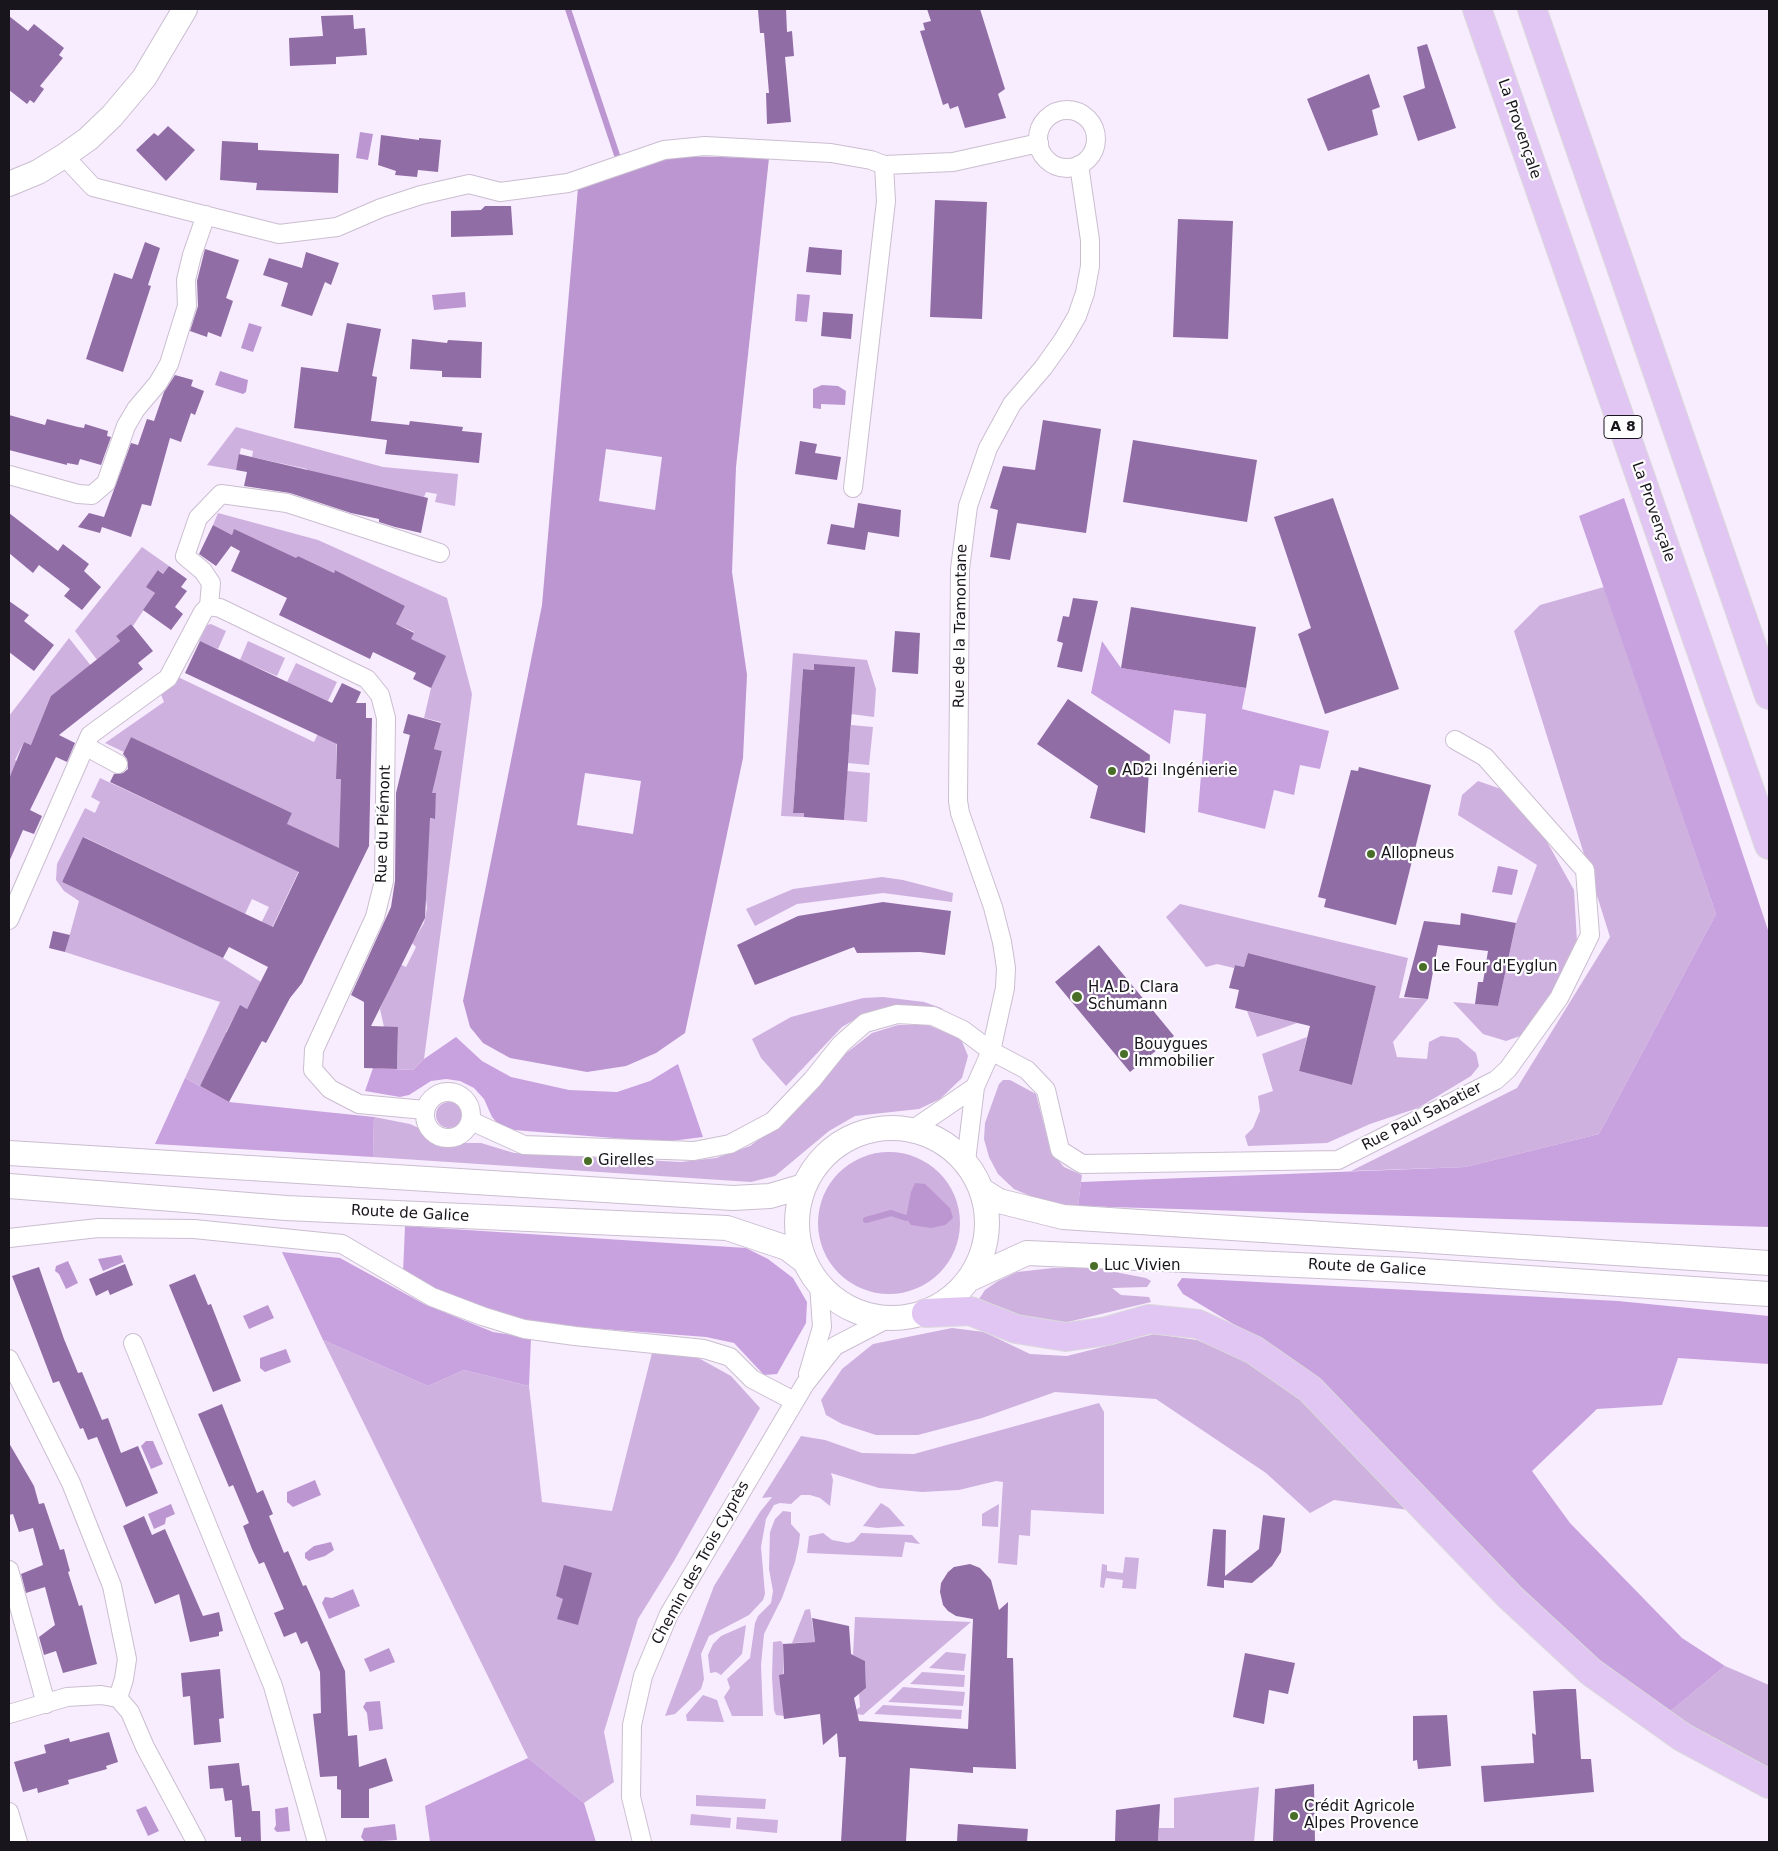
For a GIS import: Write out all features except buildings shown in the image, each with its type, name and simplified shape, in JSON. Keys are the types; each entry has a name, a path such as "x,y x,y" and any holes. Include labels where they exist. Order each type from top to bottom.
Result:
{"highway":[{"name":"La Provençale","path":"1477,9 1769,844"},
{"path":"1532,9 1769,695"},
{"path":"926,1313 970,1311 1016,1329 1066,1337 1107,1331 1149,1319 1198,1324 1254,1350 1310,1389 1510,1598 1591,1672 1682,1737 1769,1784"}],"main road":[{"path":"9,184 38,172 88,138 128,98 168,42 186,9"},
{"path":"895,1128 912,1130 939,1140 966,1162 983,1192 988,1228 984,1251 970,1279 952,1298 926,1313 887,1319 862,1314 839,1303 819,1284 804,1261 798,1239 797,1212 804,1186 820,1160 841,1142 868,1131 895,1128"},
{"path":"9,1152 733,1198 770,1196 804,1186"},
{"name":"Route de Galice","path":"9,1186 286,1208 727,1228 787,1248 804,1261"},
{"name":"Route de Galice","path":"983,1192 999,1200 1063,1217 1769,1263"},
{"name":"Route de Galice","path":"970,1279 1028,1253 1427,1271 1769,1294"}],"street":[{"path":"1069,110 1082,113 1091,122 1096,133 1095,147 1088,159 1079,165 1062,168 1050,162 1043,154 1038,143 1040,129 1047,118 1059,111 1069,110"},
{"path":"64,156 93,187 279,234 337,227 381,208 421,194 468,184 500,192 577,180 661,151 705,146 832,153 871,160 884,165 953,162 1038,143"},
{"path":"853,488 886,202 884,165"},
{"name":"Rue de la Tramontane","path":"975,1087 991,1052 1005,988 1006,968 1002,942 993,907 960,813 958,801 960,568 968,506 988,448 1012,404 1044,368 1062,340 1077,316 1085,293 1090,266 1090,240 1079,165"},
{"path":"9,476 78,494 92,495 106,483 126,426 136,409 158,384 168,364 187,306 186,280 192,255 206,215"},
{"path":"9,920 90,735 168,678 203,612 209,606 211,583 203,571 185,556 198,518 222,494 287,503 440,553"},
{"name":"Rue du Piémont","path":"209,606 220,608 367,679 380,695 386,718 384,881 375,917 314,1050 313,1070 330,1089 360,1104 426,1110"},
{"name":"Rue Paul Sabatier","path":"991,1052 1027,1070 1046,1090 1060,1150 1082,1164 1338,1160 1496,1080 1508,1069 1559,998 1590,935 1584,870 1485,757 1455,740"},
{"path":"85,746 118,764"},
{"path":"471,1121 524,1145 694,1151 730,1144 773,1121 812,1080 841,1044 865,1023 897,1014 933,1016 963,1030 991,1052"},
{"path":"912,1130 975,1087"},
{"path":"966,1162 975,1087"},
{"path":"454,1092 468,1102 471,1110 471,1121 466,1130 460,1135 444,1137 431,1131 425,1118 426,1110 433,1097 440,1093 454,1092"},
{"path":"9,1238 98,1228 194,1229 342,1244 432,1297 482,1316 524,1329 704,1349 730,1358 752,1379 794,1401"},
{"name":"Chemin des Trois Cyprès","path":"805,1384 822,1328 819,1284"},
{"name":"Chemin des Trois Cyprès","path":"642,1842 631,1797 632,1725 643,1676 669,1614 805,1384 835,1346 887,1319"},
{"path":"133,1343 273,1686 317,1842"},
{"path":"9,1359 71,1483 112,1586 127,1659 124,1679 118,1698"},
{"path":"9,1570 46,1704"},
{"path":"9,1714 67,1697 101,1694 118,1698 130,1712 145,1747 196,1842"},
{"path":"9,1812 18,1842"}],"shaded area":[{"path":"360,132 373,134 368,160 356,158"},
{"path":"670,156 769,158 736,467 732,572 747,675 743,758 685,1033 656,1053 626,1066 587,1072 510,1058 483,1043 470,1027 463,1001 542,605 578,188"},
{"path":"465,292 466,307 434,310 432,295"},
{"path":"797,294 810,295 807,322 795,321"},
{"path":"249,323 262,327 253,352 241,348"},
{"path":"220,371 248,380 246,392 243,394 215,385"},
{"path":"822,385 838,386 846,391 845,405 821,404 821,409 813,408 813,389"},
{"path":"236,427 383,467 458,474 455,506 435,502 437,494 426,492 424,497 305,480 307,469 252,457 253,451 241,448 236,470 207,465"},
{"path":"1624,498 1769,933 1769,1227 1078,1206 1081,1182 1465,1167 1599,1134 1716,914 1579,516"},
{"path":"218,513 318,540 447,598 472,694 424,1059 413,1070 397,1069 398,1027 384,1027 380,1009 400,964 406,967 416,947 412,943 424,923 427,908 429,818 434,819 436,793 431,793 442,751 434,749 441,722 424,718 431,688 410,641 414,632 396,624 405,606 335,570 334,573 298,556 292,567 234,530 232,535 213,525"},
{"path":"142,547 169,566 163,574 159,570 147,587 155,593 133,626 131,624 116,636 120,641 101,665 75,631"},
{"path":"1604,587 1716,914 1599,1134 1465,1167 1351,1171 1517,1088 1610,937 1514,631 1540,605"},
{"path":"211,624 226,631 218,649 199,641 207,625"},
{"path":"69,638 92,667 36,747 24,742 15,760 24,765 15,782 9,779 9,716"},
{"path":"248,641 285,658 277,676 240,660"},
{"path":"1102,641 1121,668 1246,688 1242,709 1329,731 1320,769 1300,765 1294,795 1274,790 1265,829 1198,812 1206,714 1174,710 1170,744 1091,693"},
{"path":"793,653 867,660 876,689 874,717 851,714 814,670 803,669 793,812 804,813 804,817 781,816"},
{"path":"296,663 337,682 328,701 287,682"},
{"path":"178,677 314,742 333,702 337,718 336,778 341,779 340,849 315,837 260,953 249,948 269,907 252,899 245,914 84,837 62,882 223,958 261,982 247,1009 240,1006 226,1032 228,1034 200,1086 185,1078 220,1002 65,952 79,901 64,891 56,880 57,864 85,808 95,813 100,802 91,797 100,778 271,858 292,813 131,737 124,752 105,743 164,702 160,692"},
{"path":"851,725 873,727 869,765 848,763"},
{"path":"847,771 870,773 867,822 844,820"},
{"path":"1478,781 1501,789 1546,840 1574,890 1577,942 1549,999 1523,1035 1506,1041 1483,1034 1453,1002 1498,1006 1516,923 1537,865 1458,815 1462,795"},
{"path":"1498,866 1518,870 1512,895 1492,892"},
{"path":"882,877 903,880 953,893 952,902 883,893 797,904 755,926 746,909 793,889"},
{"path":"1180,904 1408,958 1399,998 1428,999 1393,1042 1397,1057 1427,1059 1429,1042 1441,1036 1458,1038 1476,1053 1479,1066 1471,1076 1418,1108 1370,1124 1327,1143 1248,1146 1245,1136 1253,1128 1260,1111 1258,1096 1273,1091 1262,1054 1307,1037 1299,1071 1352,1085 1376,986 1248,953 1244,967 1235,965 1234,968 1217,964 1206,967 1166,917"},
{"path":"883,997 924,1002 944,1009 920,1006 892,1008 864,1014 842,1027 786,1086 761,1058 752,1039 791,1017 863,998"},
{"path":"1247,1011 1297,1023 1257,1037"},
{"path":"898,1025 928,1025 961,1039 968,1056 962,1078 940,1099 919,1109 855,1116 829,1131 775,1176 751,1182 373,1157 374,1117 410,1124 423,1130 446,1147 461,1143 481,1143 514,1153 681,1162 716,1158 750,1146 785,1120 814,1092 845,1054 872,1033"},
{"path":"456,1037 482,1061 511,1077 569,1090 617,1092 650,1081 678,1064 703,1137 663,1142 514,1130 499,1125 492,1117 484,1099 474,1088 460,1081 446,1079 431,1081 409,1095 400,1097 365,1091 373,1068 413,1070 424,1059"},
{"path":"185,1078 229,1102 374,1117 373,1157 155,1144"},
{"path":"1003,1080 1010,1080 1036,1094 1051,1152 1064,1167 1082,1175 1078,1206 1054,1204 1035,1198 1014,1189 998,1174 989,1157 984,1139 985,1123 999,1084"},
{"path":"449,1102 458,1106 462,1115 458,1124 449,1128 440,1124 436,1115 440,1106"},
{"path":"889,1152 903,1153 916,1157 929,1164 939,1173 948,1183 955,1196 959,1209 959,1237 955,1250 948,1263 939,1273 929,1282 916,1289 903,1293 889,1294 875,1293 862,1289 849,1282 839,1273 830,1263 823,1250 819,1237 818,1223 819,1209 823,1196 830,1183 839,1173 849,1164 862,1157 875,1153"},
{"path":"915,1183 925,1184 950,1208 953,1218 945,1225 931,1228 911,1225 906,1218 911,1192"},
{"path":"405,1226 746,1248 768,1259 793,1278 807,1302 806,1323 777,1374 764,1375 734,1343 706,1337 538,1324 455,1298 403,1273"},
{"path":"282,1252 340,1258 424,1304 493,1332 531,1338 529,1386 464,1370 428,1386 323,1340"},
{"path":"121,1255 124,1262 103,1271 98,1259"},
{"path":"68,1261 78,1283 66,1289 59,1274 55,1271 56,1266"},
{"path":"1053,1268 1109,1268 1120,1273 1146,1278 1151,1281 1147,1287 1112,1288 1121,1295 1149,1297 1151,1302 1047,1327 983,1303 979,1299 985,1290 1017,1272"},
{"path":"1182,1278 1618,1301 1769,1316 1769,1364 1678,1358 1662,1405 1597,1409 1532,1471 1570,1523 1682,1638 1725,1666 1666,1715 1595,1662 1265,1343 1183,1294 1177,1285"},
{"path":"268,1305 274,1318 249,1329 243,1316"},
{"path":"952,1328 984,1332 1030,1354 1067,1356 1154,1334 1197,1340 1245,1359 1304,1400 1409,1510 1334,1500 1310,1513 1266,1473 1156,1399 1055,1392 982,1418 918,1435 876,1435 842,1424 826,1415 821,1400 842,1369 873,1344"},
{"path":"323,1340 428,1386 464,1370 529,1386 542,1502 612,1511 652,1353 695,1356 731,1376 760,1408 674,1561 638,1619 604,1732 614,1782 584,1803 528,1758"},
{"path":"286,1349 291,1362 265,1372 260,1368 260,1358"},
{"path":"1099,1403 1104,1412 1104,1514 1031,1510 1030,1536 1019,1535 1017,1565 998,1563 1003,1482 996,1481 959,1490 922,1492 879,1488 831,1473 833,1480 830,1506 820,1498 810,1495 801,1495 791,1504 780,1503 774,1505 766,1519 761,1547 765,1594 763,1600 749,1615 709,1636 701,1654 704,1679 701,1689 675,1714 665,1716 714,1586 760,1512 772,1497 762,1498 801,1436 825,1440 862,1453 914,1454"},
{"path":"146,1441 153,1441 163,1464 151,1469 141,1446"},
{"path":"315,1480 321,1495 293,1507 287,1502 287,1492"},
{"path":"881,1503 889,1508 905,1526 877,1528 863,1526"},
{"path":"171,1504 175,1514 166,1518 165,1524 154,1529 148,1514"},
{"path":"999,1504 998,1527 982,1526 982,1514"},
{"path":"783,1511 791,1512 791,1524 800,1534 795,1562 782,1598 764,1634 761,1665 763,1716 732,1716 724,1697 730,1688 727,1679 750,1658 755,1623 758,1616 771,1603 773,1591 769,1569 770,1532 775,1519"},
{"path":"823,1533 832,1540 848,1543 854,1541 861,1533 912,1535 920,1544 905,1542 902,1557 807,1553 809,1536"},
{"path":"331,1542 334,1550 325,1556 309,1561 305,1558 305,1553 314,1546"},
{"path":"1125,1557 1139,1558 1136,1589 1122,1588 1123,1580 1106,1578 1104,1588 1100,1587 1102,1564 1107,1565 1107,1571 1123,1573"},
{"path":"353,1589 360,1606 329,1619 322,1603 325,1597 332,1598"},
{"path":"810,1609 815,1642 792,1643 805,1610"},
{"path":"855,1617 971,1622 863,1715 857,1714 856,1710 860,1707 859,1694 866,1688 865,1661 853,1655"},
{"path":"746,1625 742,1654 721,1675 716,1672 710,1673 708,1655 713,1644 721,1636"},
{"path":"781,1641 783,1644 784,1716 776,1715 774,1710 772,1677 773,1642"},
{"path":"389,1648 395,1662 370,1672 364,1659"},
{"path":"946,1652 966,1654 964,1671 929,1668"},
{"path":"1725,1666 1769,1685 1769,1776 1666,1715"},
{"path":"922,1672 965,1675 964,1687 910,1684"},
{"path":"903,1687 965,1692 963,1706 888,1702"},
{"path":"703,1695 717,1700 724,1722 687,1721 686,1715"},
{"path":"380,1701 383,1729 369,1731 367,1713 363,1707 366,1702"},
{"path":"883,1705 962,1710 961,1719 874,1714"},
{"path":"528,1758 584,1803 596,1842 430,1842 425,1806"},
{"path":"1259,1787 1254,1842 1158,1842 1159,1828 1174,1828 1174,1798"},
{"path":"696,1795 766,1799 765,1809 696,1806"},
{"path":"146,1806 159,1831 148,1836 136,1810"},
{"path":"288,1807 290,1831 277,1832 274,1829 276,1825 275,1809"},
{"path":"691,1814 731,1818 730,1828 690,1825"},
{"path":"737,1817 778,1820 777,1833 736,1829"},
{"path":"395,1824 397,1840 365,1842 361,1837 364,1828"}],"pier":[{"path":"606,449 662,457 655,510 599,501"},
{"path":"585,773 641,781 633,834 577,825"}],"waterway":[{"path":"568,9 620,164"},
{"path":"866,1220 891,1213 906,1218"}],"place":[{"name":"AD2i Ingénierie","path":"1112,771"},
{"name":"Allopneus","path":"1371,854"},
{"name":"Le Four d'Eyglun","path":"1423,967"},
{"name":"H.A.D. Clara Schumann","path":"1077,997"},
{"name":"Bouygues Immobilier","path":"1124,1054"},
{"name":"Girelles","path":"588,1161"},
{"name":"Luc Vivien","path":"1094,1266"},
{"name":"Crédit Agricole Alpes Provence","path":"1294,1816"}]}
